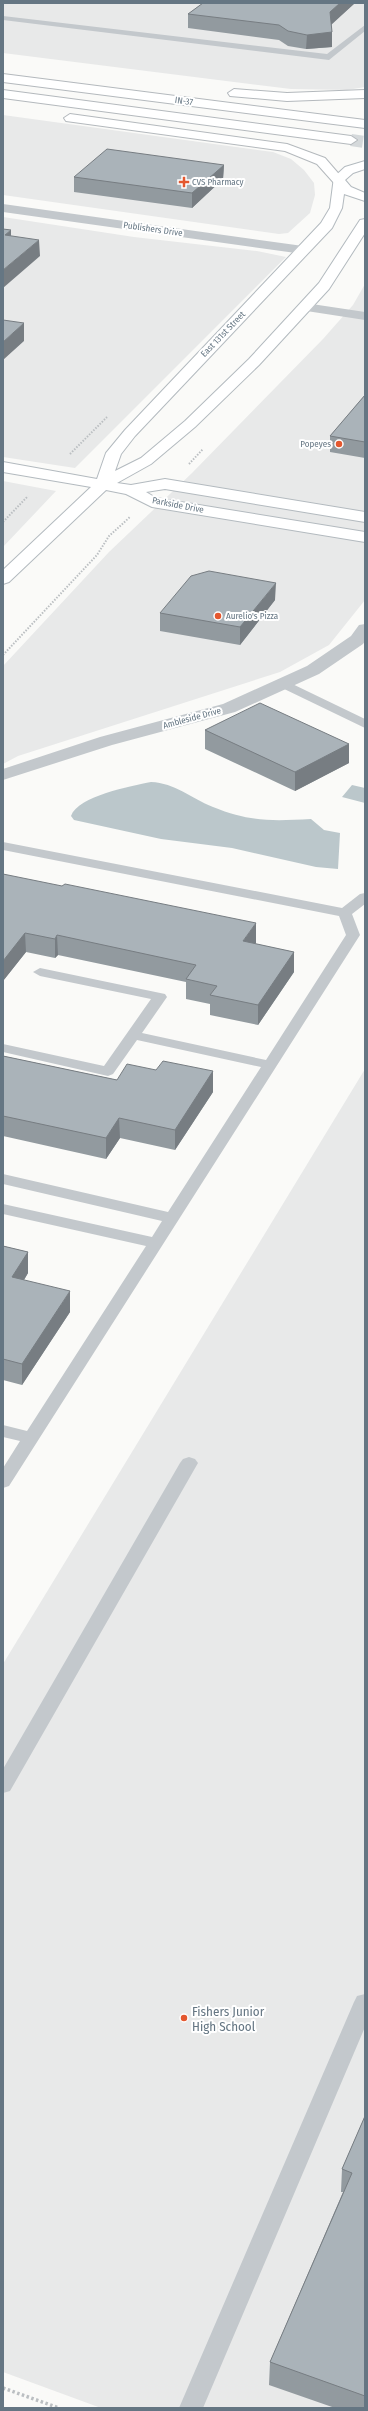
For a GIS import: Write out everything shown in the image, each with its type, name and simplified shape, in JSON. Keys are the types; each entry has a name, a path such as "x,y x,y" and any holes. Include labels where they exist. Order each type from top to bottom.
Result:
{"main road":[{"name":"IN-37","path":"3,78 365,124"},
{"path":"220,92 287,97 365,94"},
{"name":"IN-37","path":"3,94 351,140"},
{"path":"59,117 287,148 309,155 321,161 346,190 365,197"},
{"path":"339,182 349,170 365,164"},
{"name":"East 131st Street","path":"104,484 114,453 130,433 303,250 333,216 339,182"},
{"name":"East 131st Street","path":"3,579 104,484 146,461 190,424 254,362 305,307 339,266 365,223"},
{"path":"3,467 132,490"},
{"name":"Parkside Drive","path":"132,490 165,484 365,517"},
{"name":"Parkside Drive","path":"132,490 152,502 365,537"}],"street":[{"name":"Publishers Drive","path":"3,208 303,250"},
{"path":"305,307 365,316"},
{"name":"Ambleside Drive","path":"3,775 106,741 229,708 313,670 357,640 365,629"}],"lane":[{"path":"3,18 329,57 365,27"},
{"path":"282,684 365,724"},
{"path":"3,846 345,913 365,897"},
{"path":"3,1482 353,936 345,913"},
{"path":"3,1048 108,1071 160,997 40,972"},
{"path":"133,1035 270,1065"},
{"path":"3,1179 172,1218"},
{"path":"3,1209 156,1243"},
{"path":"3,1430 31,1438"},
{"path":"3,1786 190,1463"},
{"path":"191,2408 365,2002"}],"path":[{"path":"3,655 97,555 109,536 131,516"},
{"path":"3,2388 59,2408"}],"shaded area":[{"path":"3,3 365,3 365,87 347,90 291,89 3,53"},
{"path":"3,115 273,152 291,159 304,170 314,183 315,195 310,213 288,233 279,234 3,195"},
{"path":"3,217 134,237 257,251 286,257 75,468 3,457"},
{"path":"365,284 365,600 329,645 280,672 18,756 3,764 3,666 109,552 192,473 323,339 353,305"},
{"path":"3,481 56,491 3,547"},
{"path":"151,782 168,785 213,807 250,818 273,820 311,819 324,830 340,833 338,869 316,867 232,848 161,839 74,820 71,816 76,809 94,798 119,789"},
{"path":"352,785 365,788 365,803 342,797"},
{"name":"Fishers Junior High School","path":"365,1069 365,2408 101,2408 3,2372 3,1664"}],"building":[{"path":"203,3 340,3 330,12 332,32 307,35 288,31 279,25 188,14"},
{"path":"107,149 224,165 192,193 74,177"},
{"path":"3,229 11,230 5,235 39,240 3,270"},
{"path":"3,320 24,323 3,342"},
{"path":"365,395 365,442 330,436"},
{"path":"209,571 276,583 240,627 160,613 191,576"},
{"path":"260,703 349,744 295,772 205,730"},
{"path":"3,874 62,886 65,884 256,923 243,941 294,952 258,1005 210,995 217,986 186,979 196,965 57,935 55,939 25,933 3,961"},
{"path":"3,1056 117,1080 127,1064 156,1070 163,1061 213,1071 175,1130 119,1118 106,1138 3,1116"},
{"path":"3,1246 28,1252 12,1277 70,1291 22,1364 3,1359"},
{"path":"365,2116 365,2396 270,2362 352,2173 342,2169"}],"tunnel":[{"path":"351,140 365,142"}],"place":[{"name":"CVS Pharmacy","path":"184,182"},
{"name":"Popeyes","path":"339,444"},
{"name":"Aurelio's Pizza","path":"218,616"},
{"name":"Fishers Junior High School","path":"184,2018"}]}
